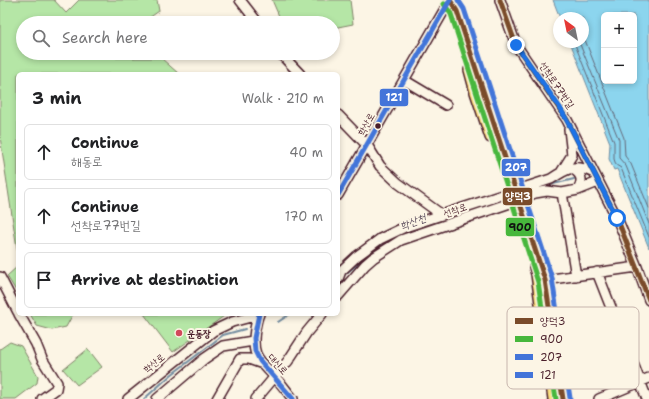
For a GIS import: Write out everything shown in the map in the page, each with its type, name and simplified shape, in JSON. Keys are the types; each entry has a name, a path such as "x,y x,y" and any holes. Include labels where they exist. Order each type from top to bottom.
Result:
{"main road":[{"path":"450,0 462,38 476,92 545,280 549,307"},
{"path":"514,197 519,218 537,274 541,307"},
{"path":"553,389 554,399"},
{"path":"561,389 563,399"}],"street":[{"path":"240,0 253,16"},
{"name":"학산로","path":"340,192 450,0"},
{"name":"선착로77번길","path":"500,0 516,45 567,120 592,172 617,218 649,300"},
{"path":"287,60 298,72"},
{"path":"404,80 446,105"},
{"path":"340,117 367,145 380,166 398,183 442,215"},
{"path":"566,170 572,155 567,120"},
{"path":"566,170 579,166 592,172"},
{"path":"566,170 578,172 580,175 581,185 578,190"},
{"name":"선착로","path":"340,294 364,265 401,240 514,197 566,170"},
{"name":"선착로","path":"340,274 357,256 380,239 405,227 442,215 514,197 547,191 562,193 578,190 598,182"},
{"path":"562,193 576,276"},
{"path":"545,280 637,267"},
{"path":"597,272 613,307"},
{"path":"0,277 16,307"},
{"path":"21,316 42,358 57,383 56,389 42,399"},
{"name":"학산로","path":"128,399 212,331 232,322 255,316"},
{"name":"학산로","path":"253,341 259,316"},
{"path":"256,399 288,361 307,332 320,316"},
{"path":"157,399 204,359 223,346 253,341"},
{"name":"대신로","path":"253,341 260,363 275,377 293,399"},
{"path":"218,399 240,359 249,359 260,363"},
{"path":"639,366 645,380 647,399"},
{"path":"599,399 623,389"}],"green space":[{"path":"0,0 54,0 66,13 79,0 157,0 159,11 152,16 16,16 16,60 163,60 177,72 16,72 16,242 0,137"},
{"path":"272,0 350,0 353,24 340,27 340,16 279,16"},
{"path":"16,268 16,291 7,276"},
{"path":"31,316 72,316 66,327 52,330 37,326"},
{"name":"운동장","path":"146,316 224,316 173,352"},
{"path":"10,342 21,346 38,376 37,383 16,399 0,399 0,349"},
{"path":"88,349 102,367 77,385 63,369"}],"water":[{"path":"553,0 649,0 649,248 617,169 614,170 609,159 610,143 572,48 589,48 589,12 558,12"}],"waterway":[{"name":"학산천","path":"537,188 574,179"},
{"name":"학산천","path":"343,276 378,248 400,234 411,229 484,206"},
{"name":"학산천","path":"278,322 287,316"},
{"name":"학산천","path":"144,399 171,375 223,335 245,329"}],"transit line":[{"name":"양덕3","path":"450,0 457,11 545,280 549,307"},
{"name":"121","path":"340,192 450,0"},
{"name":"207","path":"458,0 464,9 552,278 556,307"},
{"name":"양덕3","path":"500,0 516,45 567,120 617,218 649,300"},
{"name":"900","path":"444,4 451,14 538,282 542,307"},
{"name":"121","path":"259,316 254,338 255,351 260,361 293,399"},
{"name":"900","path":"554,389 556,399"},
{"name":"양덕3","path":"561,389 563,399"},
{"name":"207","path":"569,389 570,398"}],"place":[{"name":"운동장","path":"179,333"}],"route":[{"path":"516,45 560,108 617,218"}]}
